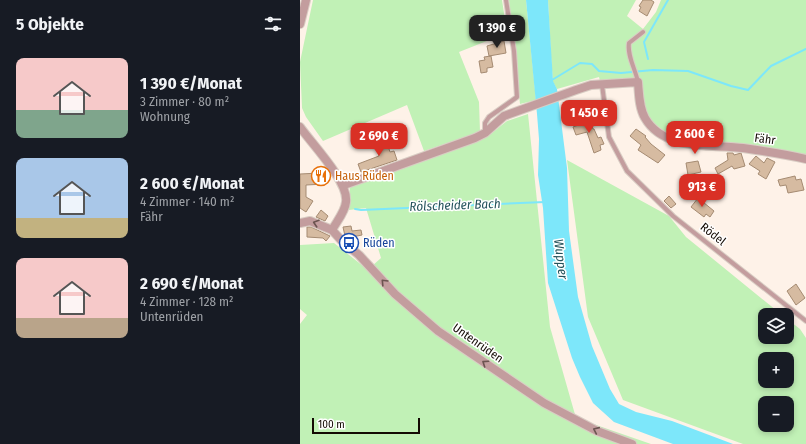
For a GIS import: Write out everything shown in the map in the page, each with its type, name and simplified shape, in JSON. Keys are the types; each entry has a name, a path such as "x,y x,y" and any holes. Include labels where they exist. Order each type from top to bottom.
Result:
{"street":[{"path":"300,24 306,0"},
{"path":"344,185 485,133 500,118 512,113 591,85 637,79"},
{"name":"Fähr","path":"637,79 640,104 645,118 656,131 669,139 691,144 767,152 806,159"},
{"path":"300,127 344,185 347,198 346,205 332,230"},
{"name":"Untenrüden","path":"300,223 310,221 332,230 341,240 359,255 401,299 438,331 560,413 597,431 632,444"}],"lane":[{"path":"485,133 485,123 489,117 517,97 514,51 506,0"},
{"name":"Fähr","path":"637,79 635,68 627,52 629,43 643,32"},
{"name":"Rödel","path":"602,84 609,137 627,171 673,216 806,321"}],"green space":[{"path":"313,0 502,0 507,33 459,52 479,102 480,132 424,151 407,105 323,141 306,117 302,108 300,62"},
{"path":"509,0 526,0 536,100 520,104"},
{"path":"548,0 636,0 627,16 643,29 656,12 661,0 806,0 806,156 672,138 649,119 643,106 638,81 600,81 599,77 557,89 553,82"},
{"path":"528,114 550,327 576,418 651,444 300,444 300,324 307,315 300,309 300,245 334,243 368,270 423,320 560,410 439,329 424,316 372,266 381,258 366,208 349,210 350,186 488,136 507,121"},
{"path":"567,160 669,216 686,237 773,308 758,308 758,344 794,344 794,324 800,329 806,338 806,444 743,444 623,400 588,317"}],"water":[{"name":"Wupper","path":"526,0 548,0 553,81 557,89 567,168 569,231 578,297 592,346 610,389 619,404 636,412 672,421 733,444 673,444 614,422 593,403 580,377 572,358 548,283 543,208 538,175 539,139"}],"building":[{"path":"643,0 651,0 654,2 647,16 639,11 641,7 639,6"},
{"path":"504,41 506,53 489,56 487,46"},
{"path":"491,56 493,67 487,68 487,72 481,73 479,61 485,60 484,57"},
{"path":"587,114 598,138 601,137 604,144 600,145 601,150 594,153 587,132 576,135 573,127 584,123 582,116"},
{"path":"636,129 646,136 645,137 651,144 665,155 658,163 638,150 641,145 630,136"},
{"path":"385,137 390,152 394,151 397,160 361,172 358,164 379,156 376,146 380,144 378,139"},
{"path":"727,153 733,153 734,155 741,153 745,166 734,169 732,166 718,174 715,168 728,160"},
{"path":"756,156 764,163 767,158 775,162 766,179 758,174 760,171 749,164"},
{"path":"698,161 701,172 688,175 686,163"},
{"path":"320,173 320,175 325,175 325,184 306,185 306,197 313,201 306,212 300,208 300,174"},
{"path":"795,176 796,180 801,179 804,190 788,193 786,185 780,186 778,180"},
{"path":"669,196 676,204 671,208 664,201"},
{"path":"698,198 714,211 710,217 706,214 704,217 691,207"},
{"path":"321,210 328,216 325,221 316,217"},
{"path":"351,226 352,231 361,230 362,235 347,238 343,227"},
{"path":"307,227 311,227 330,236 326,241 323,238 307,237"},
{"path":"796,284 805,298 796,305 787,291"}],"waterway":[{"path":"648,59 644,42 668,0"},
{"path":"552,80 580,63 592,64 599,71 621,73 653,70 688,71 731,86 748,90 771,66 806,49"},
{"name":"Rölscheider Bach","path":"355,209 361,210 545,202"}],"place":[{"name":"Haus Rüden","path":"321,176"},
{"name":"Rüden","path":"349,243"}]}
